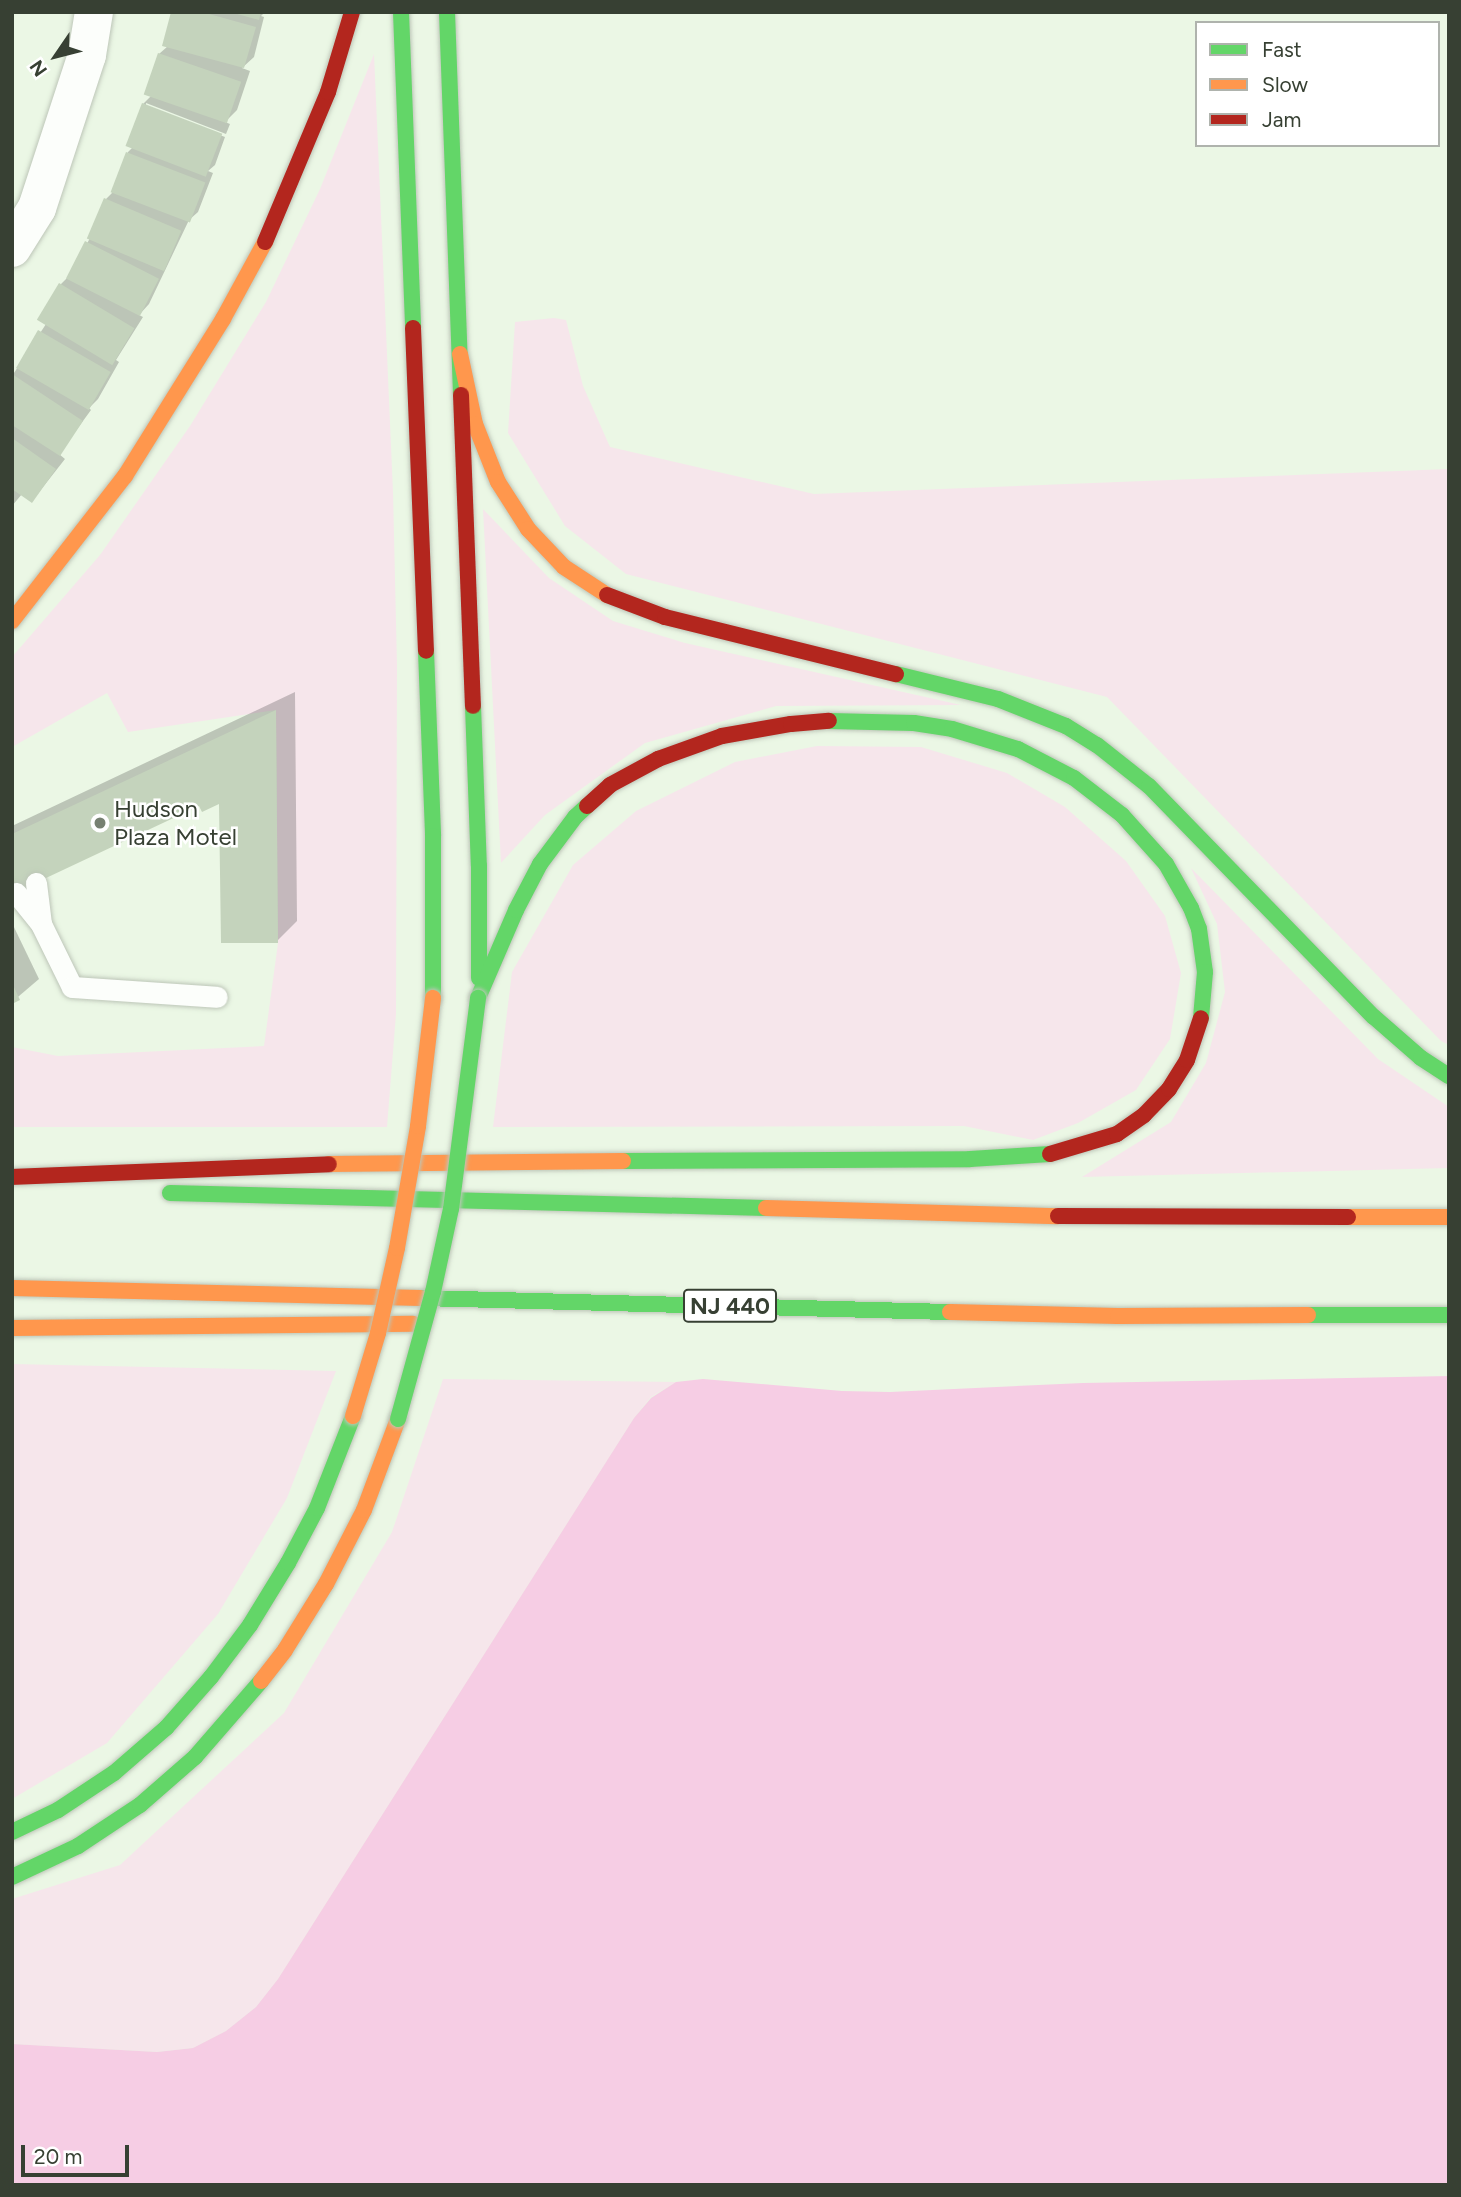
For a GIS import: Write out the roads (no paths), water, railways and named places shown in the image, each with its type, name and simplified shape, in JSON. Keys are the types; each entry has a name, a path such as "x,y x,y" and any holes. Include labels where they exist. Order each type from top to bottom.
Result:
{"highway":[{"path":"12,621 124,476 223,319 270,232 295,176 328,92 352,12"},
{"path":"12,1832 58,1810 114,1773 166,1728 211,1677 250,1625 301,1539 353,1416 375,1343 397,1248 418,1126 433,998 433,836 401,12"},
{"path":"12,1877 78,1846 140,1805 195,1757 243,1704 285,1650 327,1584 364,1510 398,1419 430,1303 451,1209 478,998 479,877 447,12"},
{"path":"460,354 475,424 508,499 545,548 585,582 606,594 665,617 999,699 1066,726 1097,745 1149,786 1374,1017 1421,1058 1449,1076"},
{"path":"12,1177 368,1163 944,1160 1055,1154 1117,1134 1144,1115 1169,1089 1187,1060 1200,1025 1205,972 1199,929 1191,908 1166,864 1122,816 1074,778 1018,749 951,729 914,723 833,721 751,730 712,740 658,759 610,785 575,817 540,864 516,910 478,998"},
{"path":"12,1189 82,1191"},
{"path":"151,1193 1106,1217 1449,1217"},
{"name":"NJ 440","path":"12,1288 1118,1316 1449,1315"},
{"path":"666,1321 1118,1316"},
{"path":"12,1328 445,1324"}],"street":[{"path":"12,248 37,208 87,55 94,12"}],"lane":[{"path":"36,883 41,924"},
{"path":"16,893 41,924 72,987 217,997"}],"place":[{"name":"Hudson Plaza Motel","path":"100,823"}]}
